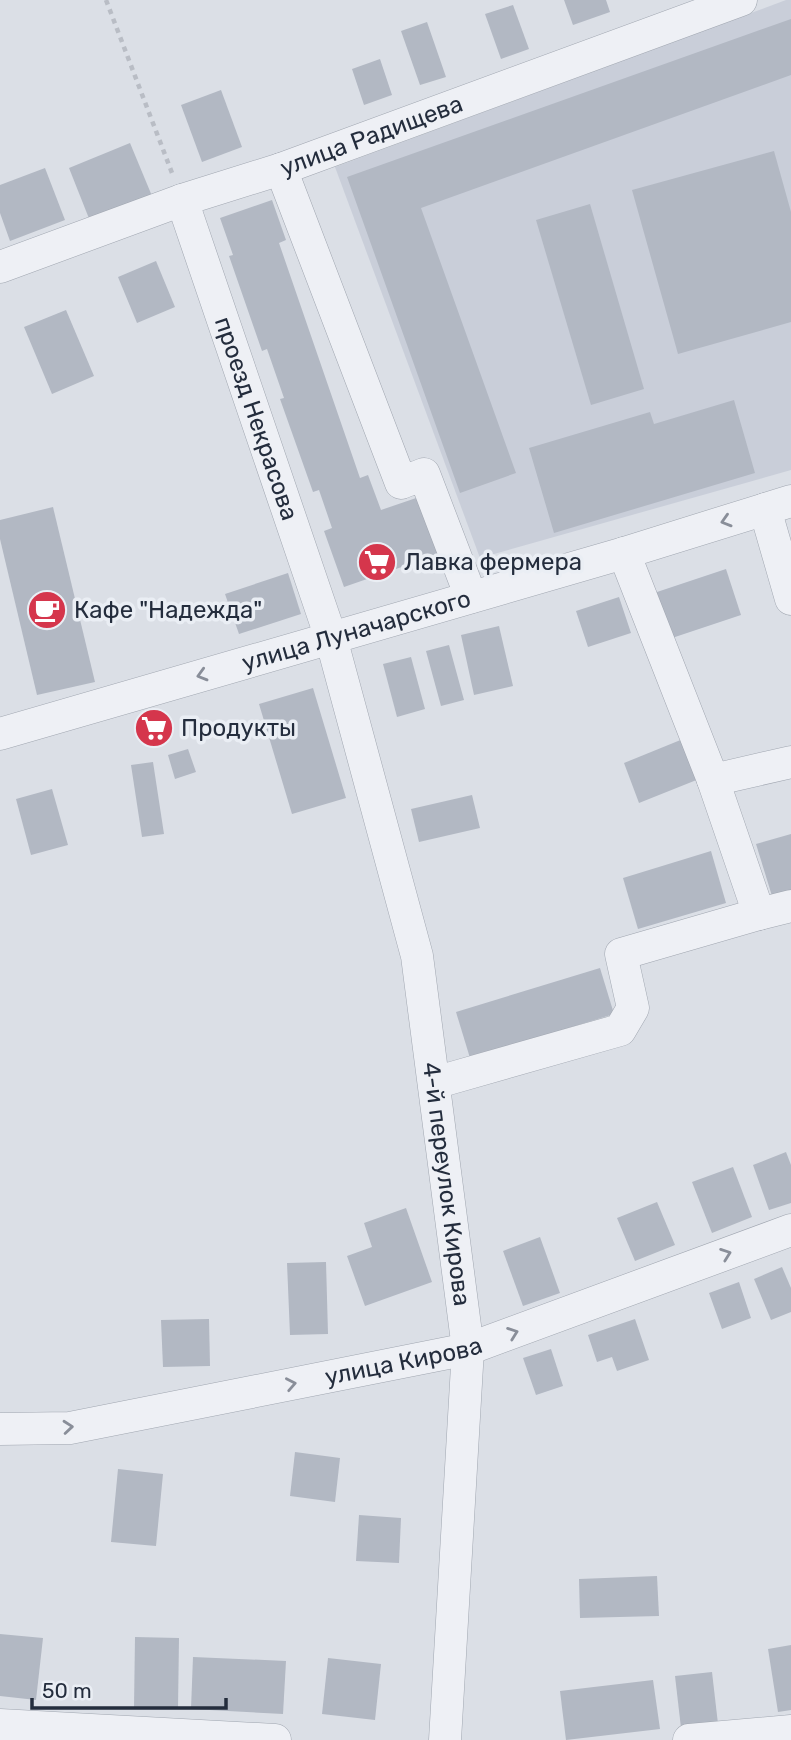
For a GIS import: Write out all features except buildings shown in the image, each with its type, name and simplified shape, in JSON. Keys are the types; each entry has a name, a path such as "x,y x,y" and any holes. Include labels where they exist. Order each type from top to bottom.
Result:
{"street":[{"name":"улица Радищева","path":"0,267 182,201 281,169 741,0"},
{"path":"281,169 401,483 424,474 471,597"},
{"name":"проезд Некрасова","path":"182,201 331,638"},
{"path":"778,505 791,599"},
{"name":"улица Луначарского","path":"0,734 624,553 778,505"},
{"path":"624,553 713,780 760,914"},
{"name":"4-й переулок Кирова","path":"331,638 417,956 468,1349 445,1740"},
{"path":"713,780 791,762"},
{"path":"433,1083 620,1030 634,1008 621,954 791,906"},
{"name":"улица Кирова","path":"0,1429 70,1428 468,1349 791,1230"},
{"path":"0,1725 275,1740"},
{"path":"689,1740 791,1731"}],"path":[{"path":"106,0 182,201"}],"shaded area":[{"path":"791,0 791,470 480,558 335,167"}],"place":[{"name":"Лавка фермера","path":"377,562"},
{"name":"Кафе \"Надежда\"","path":"47,610"},
{"name":"Продукты","path":"154,728"}]}
